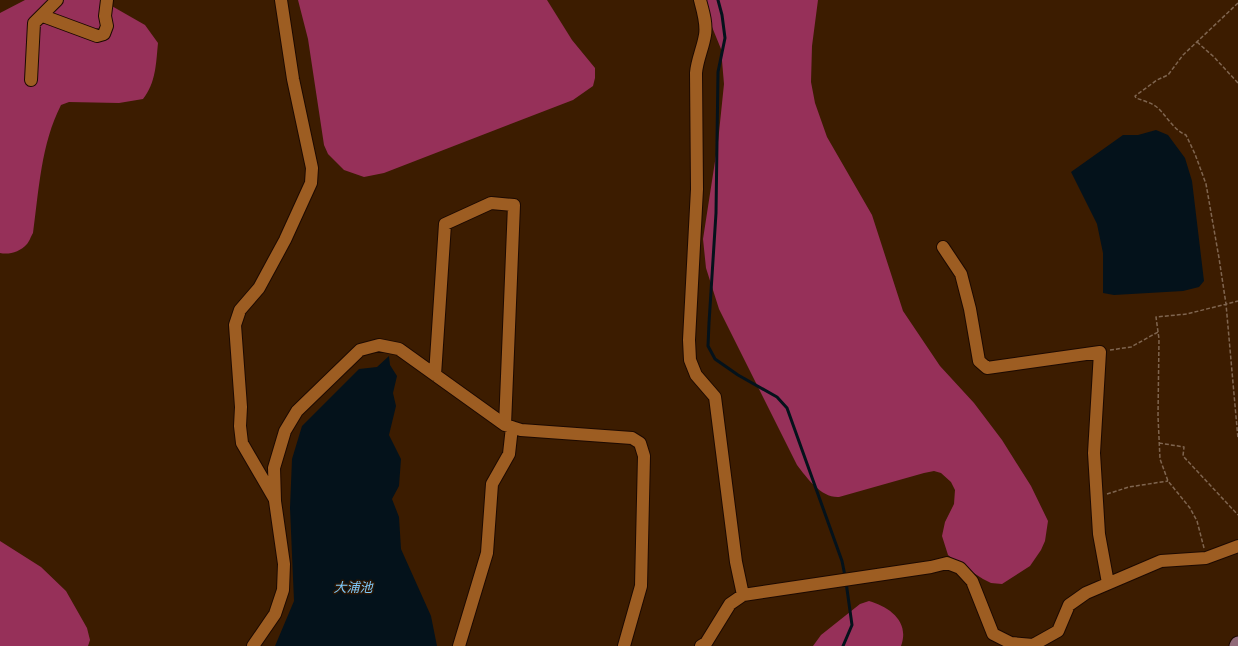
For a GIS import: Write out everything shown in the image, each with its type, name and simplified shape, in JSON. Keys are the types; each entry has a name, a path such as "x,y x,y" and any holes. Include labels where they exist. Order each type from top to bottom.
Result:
{"street":[{"path":"31,80 34,23 43,16 57,0"},
{"path":"43,16 96,36 104,34 107,26 105,16 108,0"},
{"path":"275,500 242,443 235,325 240,310 259,288 278,254 310,183 312,168 293,80 282,0"},
{"path":"700,0 706,27 696,73 697,188 689,340 690,360 696,375 715,396 736,562 743,595"},
{"path":"435,375 445,224 491,203 514,205 508,426 509,454 492,484 487,553 459,646"},
{"path":"943,247 961,274 970,309 979,361 987,368 1100,352 1094,453 1100,534 1108,583"},
{"path":"253,646 275,614 283,590 284,564 275,500 274,468 284,431 297,411 360,350 379,345 399,349 508,426 521,430 632,438 640,443 644,456 641,586 624,646"},
{"path":"705,645 730,604 743,595 931,567 947,563 960,568 972,581 993,634 1011,643 1033,645 1058,631 1069,605 1086,593 1162,561 1206,558 1238,546"}],"path":[{"path":"1238,3 1183,55 1168,75 1157,80 1135,96 1136,98 1159,108 1178,132 1186,135 1206,184 1226,304 1238,439"},
{"path":"1197,42 1214,57 1238,83"},
{"path":"1206,558 1197,521 1190,508 1168,481 1160,459 1158,332 1156,317 1187,314 1238,301"},
{"path":"1100,352 1131,347 1158,332"},
{"path":"1159,443 1184,447 1183,456 1238,515"},
{"path":"1097,497 1129,487 1168,481"}],"shaded area":[{"path":"25,0 100,0 145,25 158,43 153,80 143,99 119,103 69,102 61,105 54,120 45,151 33,233 28,243 24,247 11,253 3,254 0,253 0,13"},
{"path":"298,0 547,0 572,40 595,68 593,86 573,100 384,173 364,177 344,170 328,154 324,145 308,39"},
{"path":"701,0 818,0 812,46 811,82 815,103 827,137 872,215 903,311 940,366 974,403 1002,440 1031,486 1048,521 1045,541 1041,550 1030,566 1002,584 991,583 983,579 948,555 942,536 945,522 954,504 955,490 951,482 941,473 934,471 924,473 839,497 820,491 797,465 719,309 706,268 703,239 718,142 724,84 721,49"},
{"path":"0,541 41,567 66,591 87,628 90,640 88,646 0,646"},
{"path":"869,601 884,607 896,617 903,630 901,646 813,646 821,635 860,604"}],"water":[{"path":"1156,130 1168,135 1185,158 1192,181 1204,281 1199,287 1183,291 1114,295 1103,293 1103,253 1097,224 1071,172 1123,135 1138,135"},
{"name":"大浦池","path":"389,356 390,365 397,376 393,393 396,406 389,435 401,459 399,486 392,499 399,517 401,549 431,616 437,646 275,646 294,601 290,508 292,459 302,426 359,369 377,367"}],"waterway":[{"path":"718,0 722,15 725,38 718,72 716,213 708,346 715,359 738,375 777,397 787,408 842,561 845,576"},
{"path":"843,646 852,625 846,582"}]}
